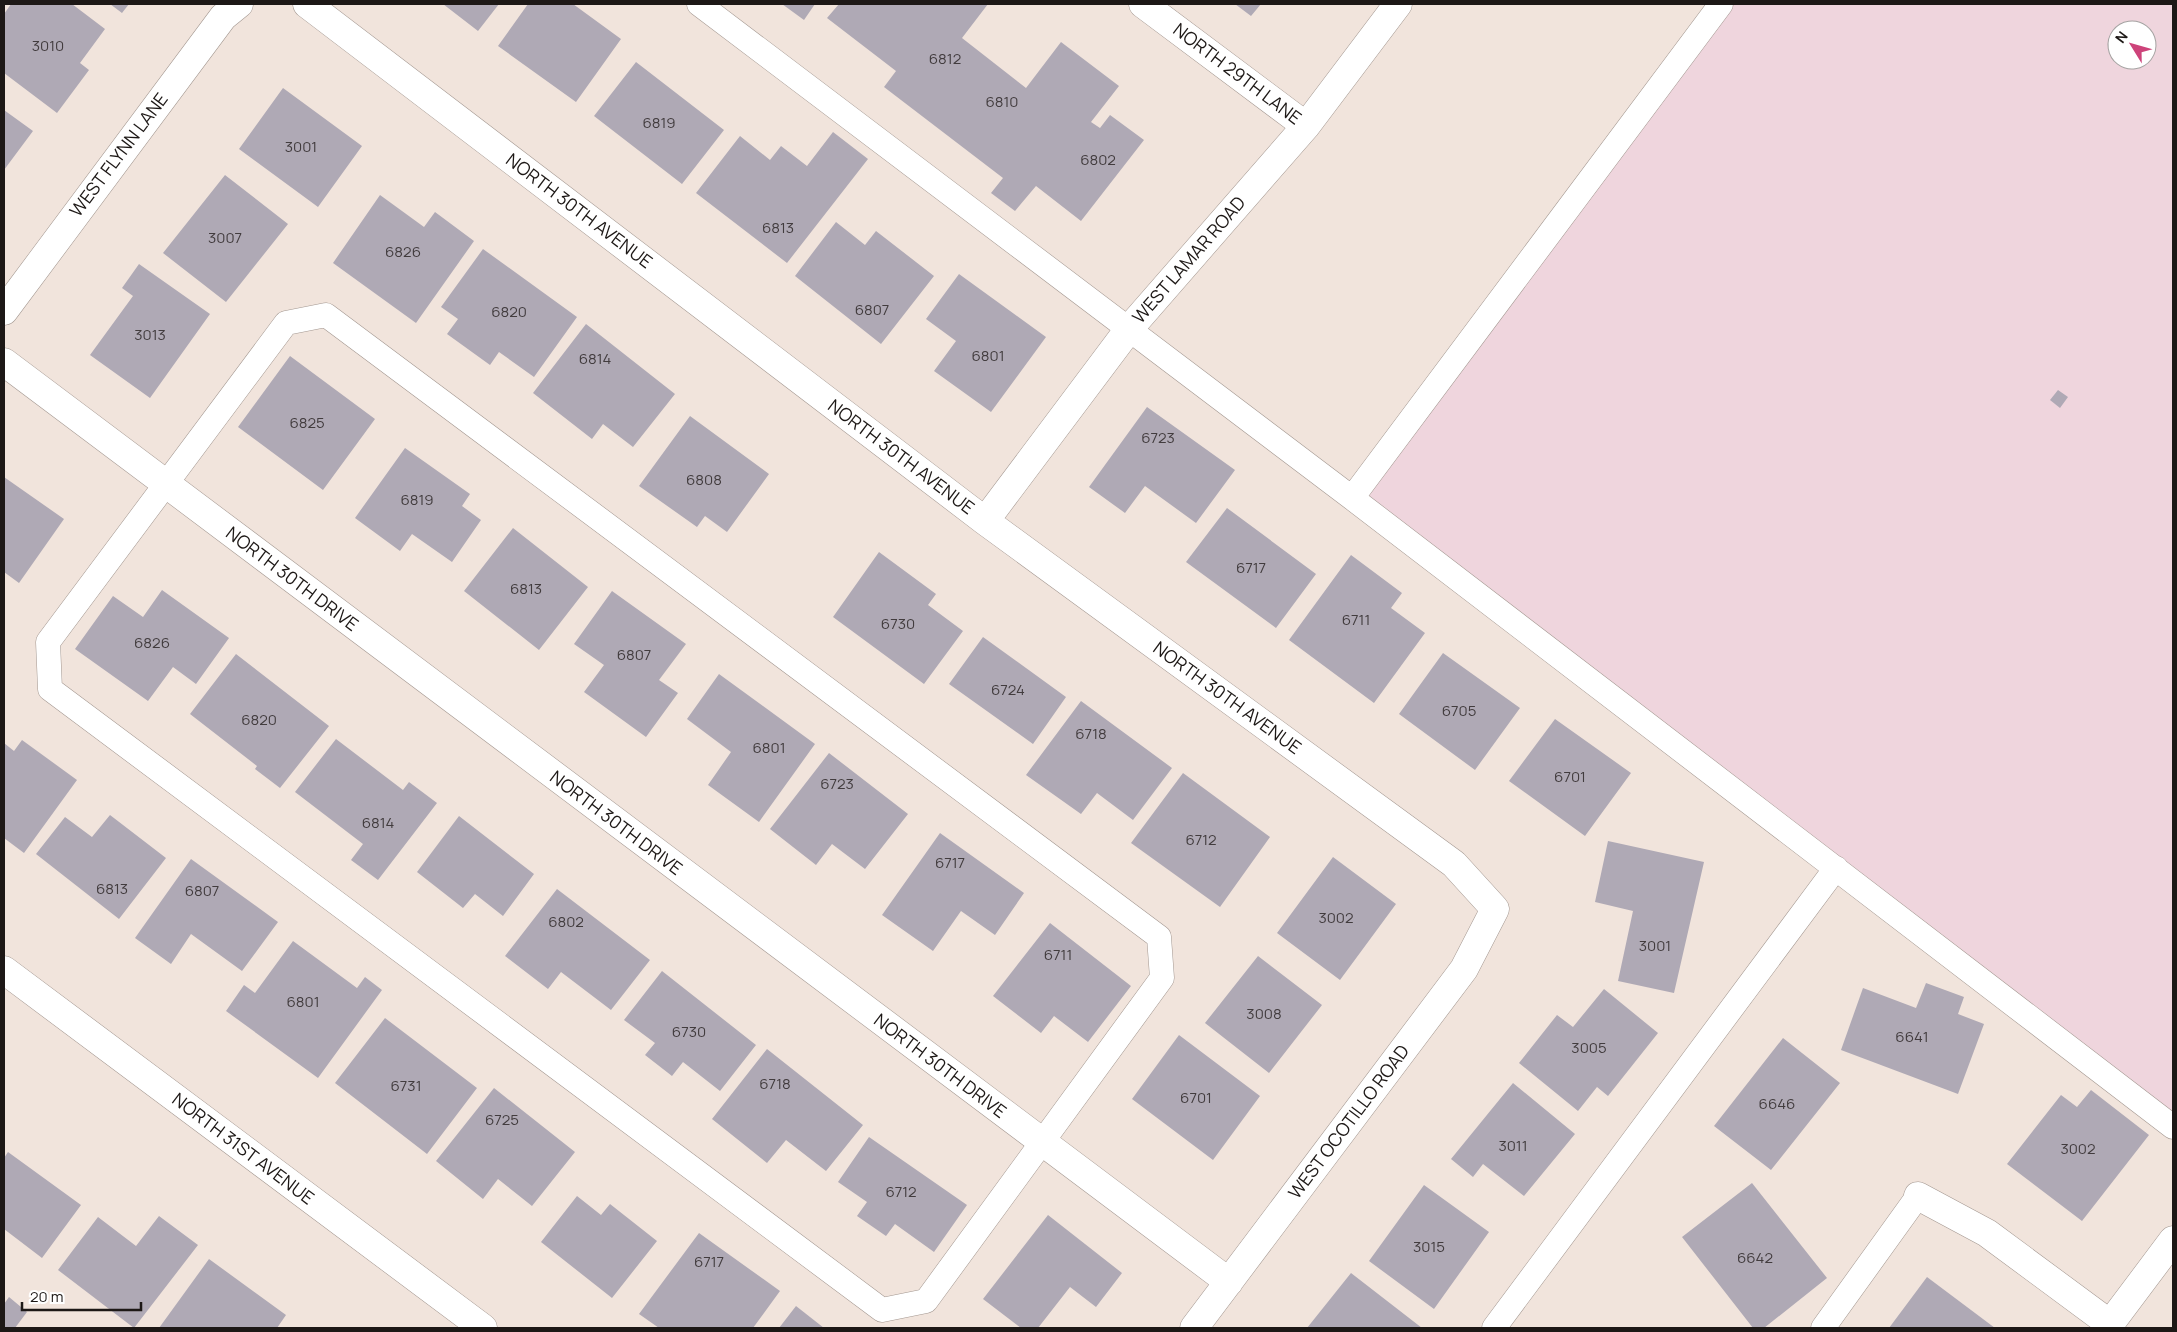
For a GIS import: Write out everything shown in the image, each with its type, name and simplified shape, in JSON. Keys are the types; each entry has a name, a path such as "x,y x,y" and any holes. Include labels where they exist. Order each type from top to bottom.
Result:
{"street":[{"name":"WEST FLYNN LANE","path":"4,310 223,17 239,4"},
{"name":"NORTH 30TH AVENUE","path":"306,4 985,521 1454,864 1495,910"},
{"name":"NORTH 29TH LANE","path":"1143,4 1306,126"},
{"name":"WEST LAMAR ROAD","path":"985,521 1129,329 1306,126 1398,4"},
{"name":"NORTH 30TH DRIVE","path":"4,362 1229,1282"},
{"name":"WEST OCOTILLO ROAD","path":"1194,1328 1464,969 1495,910"},
{"name":"NORTH 31ST AVENUE","path":"4,970 483,1328"},
{"path":"1918,1196 1987,1233 2109,1326 2173,1240"}],"lane":[{"path":"699,4 1352,498 2173,1127"},
{"path":"1352,498 1721,4"},
{"path":"326,315 1159,937 1162,978 926,1301 882,1310 50,689 48,642 166,484 286,323 326,315"},
{"path":"1494,1328 1836,868"},
{"path":"1823,1328 1918,1196"}],"shaded area":[{"path":"1721,4 2173,4 2173,1127 1352,498"}],"building":[{"path":"11,4 72,4 105,29 80,63 89,70 57,113 4,73 4,14"},
{"path":"110,4 129,4 122,13"},
{"path":"443,4 499,4 478,31"},
{"path":"528,4 573,4 621,39 576,102 498,46"},
{"path":"782,4 815,4 804,20"},
{"path":"839,4 988,4 962,38 1026,88 1061,42 1119,86 1091,122 1100,128 1110,115 1144,140 1081,221 1036,186 1015,211 991,193 1003,178 884,87 896,71 827,18"},
{"path":"1235,4 1261,4 1251,16"},
{"path":"636,62 724,130 682,184 594,116"},
{"path":"283,88 362,146 318,207 239,149"},
{"path":"4,110 33,131 4,170"},
{"path":"833,132 868,159 787,263 696,193 740,136 770,160 781,146 807,166"},
{"path":"225,175 288,224 226,302 163,253"},
{"path":"380,195 424,227 435,212 474,241 416,323 333,263"},
{"path":"836,222 865,245 876,231 934,276 881,344 795,276"},
{"path":"483,249 577,317 534,377 499,352 490,365 447,334 458,319 441,307"},
{"path":"139,264 210,314 150,398 90,355 133,296 122,288"},
{"path":"959,274 1046,337 991,412 934,371 956,341 926,319"},
{"path":"586,324 675,394 633,447 603,424 592,439 533,393"},
{"path":"290,356 375,419 323,490 238,427"},
{"path":"2058,390 2068,397 2060,408 2050,400"},
{"path":"1147,407 1235,470 1196,523 1145,486 1125,513 1089,487"},
{"path":"690,416 769,474 727,532 705,516 697,527 639,486"},
{"path":"405,448 470,494 462,506 481,520 452,562 412,534 400,551 355,518"},
{"path":"4,477 64,519 19,583 4,572"},
{"path":"1227,508 1316,574 1276,628 1186,562"},
{"path":"513,528 588,587 539,650 464,591"},
{"path":"879,552 936,594 928,605 963,631 924,684 833,617"},
{"path":"1351,555 1402,593 1391,608 1425,633 1374,703 1289,640"},
{"path":"162,590 229,638 196,684 173,667 148,701 75,649 113,596 143,617"},
{"path":"612,591 686,644 659,680 678,693 646,737 584,692 604,665 574,644"},
{"path":"983,637 1066,697 1033,744 949,684"},
{"path":"1443,653 1520,708 1475,770 1399,714"},
{"path":"236,654 329,726 280,788 255,769 257,766 190,714"},
{"path":"719,674 815,744 759,822 708,785 731,752 687,719"},
{"path":"1081,701 1172,768 1133,820 1097,793 1081,814 1026,775"},
{"path":"1555,719 1631,773 1585,836 1509,781"},
{"path":"336,739 403,790 409,782 437,803 378,880 351,860 363,844 295,792"},
{"path":"22,740 77,780 24,853 4,838 4,743 14,751"},
{"path":"829,753 908,814 865,869 832,844 816,865 770,829"},
{"path":"1183,773 1270,837 1220,907 1131,843"},
{"path":"110,815 166,858 119,919 36,854 65,817 92,837"},
{"path":"459,816 534,874 503,916 475,894 463,908 417,872"},
{"path":"940,833 1024,893 995,935 961,911 933,951 882,915"},
{"path":"1608,841 1704,862 1674,993 1618,981 1633,911 1595,902"},
{"path":"1333,857 1396,904 1340,980 1277,933"},
{"path":"191,859 278,922 242,971 191,934 171,964 135,938"},
{"path":"557,889 650,960 611,1010 561,972 548,989 505,956"},
{"path":"1050,923 1131,986 1088,1042 1054,1016 1041,1033 993,996"},
{"path":"293,941 357,988 365,977 382,990 318,1078 226,1011 244,985 255,993"},
{"path":"1258,956 1322,1005 1269,1073 1205,1023"},
{"path":"662,971 756,1045 720,1091 683,1062 672,1076 645,1055 655,1043 624,1020"},
{"path":"1926,983 1964,997 1958,1014 1984,1024 1958,1094 1841,1050 1863,988 1916,1008"},
{"path":"1604,989 1658,1033 1608,1096 1597,1087 1578,1111 1519,1063 1557,1015 1573,1027"},
{"path":"385,1018 477,1088 427,1154 335,1083"},
{"path":"1179,1035 1260,1096 1213,1160 1132,1099"},
{"path":"1783,1038 1840,1083 1771,1170 1714,1126"},
{"path":"767,1049 863,1125 826,1171 786,1140 767,1163 712,1119"},
{"path":"1513,1083 1575,1134 1524,1196 1483,1164 1473,1177 1451,1159"},
{"path":"494,1088 575,1152 532,1206 498,1179 483,1199 436,1161"},
{"path":"2091,1090 2149,1135 2082,1221 2007,1164 2061,1095 2077,1107"},
{"path":"869,1137 967,1205 934,1252 895,1224 886,1236 857,1216 867,1202 838,1182"},
{"path":"8,1152 81,1205 42,1258 4,1229 4,1158"},
{"path":"1752,1183 1827,1278 1764,1328 1753,1328 1682,1237"},
{"path":"1424,1185 1489,1232 1434,1309 1369,1261"},
{"path":"577,1196 601,1215 610,1204 657,1241 612,1298 541,1242"},
{"path":"1048,1215 1122,1273 1096,1307 1070,1287 1038,1328 1021,1328 983,1299"},
{"path":"159,1216 198,1245 134,1328 58,1270 98,1217 136,1246"},
{"path":"699,1233 780,1291 753,1328 659,1328 639,1314"},
{"path":"209,1259 286,1315 277,1328 159,1328"},
{"path":"1351,1273 1422,1328 1307,1328"},
{"path":"1927,1277 1995,1328 1889,1328"},
{"path":"9,1297 27,1312 15,1328 4,1328 4,1304"},
{"path":"796,1306 824,1328 779,1328"}]}
